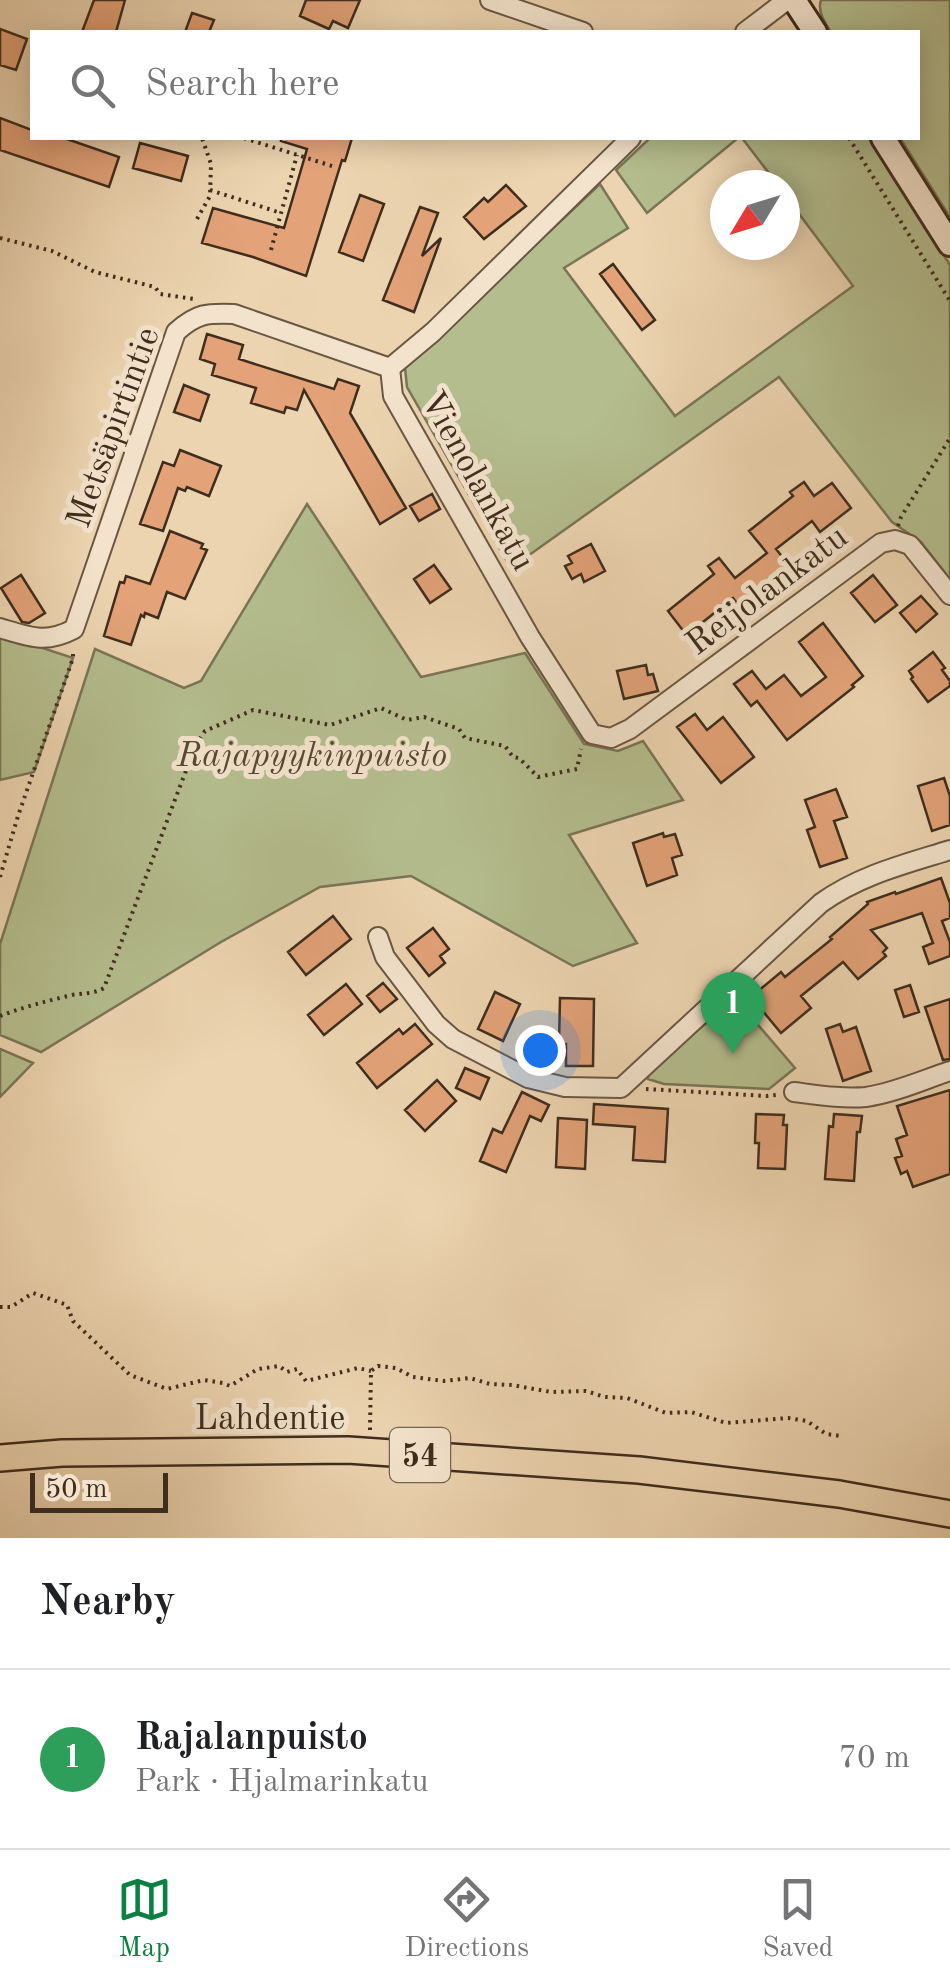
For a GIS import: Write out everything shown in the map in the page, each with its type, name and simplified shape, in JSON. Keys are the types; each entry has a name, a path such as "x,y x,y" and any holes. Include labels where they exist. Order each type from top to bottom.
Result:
{"main road":[{"name":"Lahdentie","path":"0,1458 62,1453 370,1452 639,1470 839,1494 950,1514"}],"street":[{"path":"490,0 577,30"},
{"path":"748,30 790,0 813,30"},
{"name":"Vienolankatu","path":"587,727 530,637 394,396 390,368 433,332 629,140"},
{"path":"885,140 950,244"},
{"name":"Metsäpirtintie","path":"74,629 176,332 190,320 208,313 234,314 390,368"},
{"name":"Reijolankatu","path":"587,727 592,734 611,738 630,729 881,543 895,540 910,545 950,595"},
{"path":"0,628 54,640 74,629"},
{"path":"378,937 385,956 436,1024 452,1039 528,1078 564,1087 621,1088 821,903 845,886 877,872 950,850"},
{"path":"794,1092 830,1097 867,1096 950,1071"}],"path":[{"path":"197,219 210,196 210,164 203,140"},
{"path":"250,140 332,166"},
{"path":"850,140 950,301"},
{"path":"271,250 296,154"},
{"path":"210,190 281,213"},
{"path":"0,238 52,252 95,272 155,287 160,294 204,300"},
{"path":"895,540 900,516 950,438"},
{"path":"0,877 73,658 74,629"},
{"path":"0,1016 104,988 196,744 205,732 253,710 330,725 381,708 407,720 424,717 459,729 465,738 505,746 513,758 519,758 538,777 577,769 587,727"},
{"path":"621,1088 767,1096 794,1092"},
{"path":"0,1307 11,1308 33,1294 67,1305 73,1321 130,1375 166,1389 204,1380 230,1386 258,1369 278,1366 287,1372 297,1369 306,1381 358,1368 371,1371 378,1366 396,1368 412,1377 444,1381 470,1378 552,1392 627,1398 666,1413 691,1412 726,1423 788,1418 807,1421 826,1434 841,1436"},
{"path":"370,1452 371,1371"}],"green space":[{"path":"821,0 950,0 950,217 901,140 920,140 920,30 830,30"},
{"path":"648,140 736,140 647,213 616,170"},
{"path":"744,140 870,140 950,265 950,579 921,542 892,522 779,377 511,568 407,387 405,368 600,184 628,228 564,268 675,416 853,286 800,215 800,170 767,170"},
{"name":"Rajapyykinpuisto","path":"307,504 421,677 525,653 584,744 618,751 643,741 683,800 569,835 637,943 573,966 411,876 320,887 221,942 41,1052 0,1035 0,944 95,649 184,688 201,681"},
{"path":"0,634 73,658 34,772 0,780"},
{"path":"735,998 795,1068 769,1089 664,1084 648,1079 648,1073"},
{"path":"0,1049 33,1063 0,1097"}],"building":[{"path":"94,0 125,0 117,30 83,30"},
{"path":"306,0 360,0 348,28 333,21 329,29 300,16"},
{"path":"192,13 214,20 210,30 186,30"},
{"path":"0,29 27,39 16,70 0,65"},
{"path":"0,118 30,129 30,140 70,140 119,157 109,187 0,150"},
{"path":"351,140 306,276 202,243 213,208 284,228 307,149 281,141"},
{"path":"140,143 188,156 181,181 133,168"},
{"path":"506,185 526,206 484,239 464,217"},
{"path":"360,195 384,204 363,261 339,252"},
{"path":"420,207 438,213 422,256 441,238 414,312 383,300"},
{"path":"613,264 655,320 642,330 600,274"},
{"path":"207,334 243,345 239,359 334,389 338,379 359,386 350,413 406,508 380,524 304,390 297,410 286,407 284,413 251,403 256,388 212,375 215,364 200,359"},
{"path":"184,385 209,395 200,421 174,412"},
{"path":"180,450 221,466 209,496 187,487 185,491 178,488 163,531 140,524 163,462 174,466"},
{"path":"804,482 814,496 832,483 851,508 820,532 812,521 776,549 792,569 742,610 733,598 698,626 707,637 695,646 668,611 714,574 708,566 719,558 735,578 767,553 749,531 793,496 790,492"},
{"path":"432,494 440,509 419,521 410,506"},
{"path":"170,531 203,544 201,548 207,550 185,599 167,592 158,618 141,615 131,645 104,636 120,582 124,583 126,576 150,584"},
{"path":"591,544 605,571 584,582 581,574 572,579 565,566 572,563 568,556"},
{"path":"434,565 451,589 430,603 414,579"},
{"path":"21,575 45,613 29,623 22,622 1,588"},
{"path":"873,575 897,605 875,622 851,593"},
{"path":"921,596 937,614 916,632 900,613"},
{"path":"823,623 863,676 787,740 757,701 751,706 734,684 752,671 766,689 784,675 801,696 826,677 799,642"},
{"path":"933,652 945,668 942,670 950,686 928,702 909,671"},
{"path":"646,665 658,691 624,699 617,671"},
{"path":"695,714 707,730 723,717 754,757 721,783 677,727"},
{"path":"944,778 950,796 950,825 932,831 918,786"},
{"path":"836,789 847,817 834,821 847,858 820,867 807,830 815,827 805,800"},
{"path":"663,833 664,837 675,834 682,855 672,858 677,875 647,886 633,843"},
{"path":"941,878 950,903 950,918 942,921 950,942 950,956 929,964 923,947 933,943 922,913 871,930 887,948 883,952 886,956 858,979 843,962 801,996 811,1008 781,1033 751,997 781,972 785,977 832,939 867,902"},
{"path":"333,916 351,939 306,975 288,952"},
{"path":"433,928 449,949 440,956 445,963 429,976 407,948"},
{"path":"383,983 397,999 380,1012 367,996"},
{"path":"346,984 362,1004 324,1035 308,1015"},
{"path":"910,985 919,1012 904,1017 895,990"},
{"path":"495,992 520,1004 503,1041 478,1029"},
{"path":"560,998 594,999 593,1066 566,1066 566,1044 559,1044"},
{"path":"950,999 950,1059 943,1060 925,1007"},
{"path":"415,1024 432,1044 377,1088 357,1063 399,1029 403,1034"},
{"path":"840,1024 843,1032 856,1027 871,1071 843,1081 826,1029"},
{"path":"465,1068 489,1078 480,1099 456,1088"},
{"path":"437,1080 456,1101 425,1131 405,1110"},
{"path":"950,1090 950,1174 913,1187 907,1171 901,1174 895,1158 902,1156 896,1139 907,1135 897,1106"},
{"path":"522,1092 549,1105 541,1121 530,1116 506,1172 480,1161 493,1129 502,1133"},
{"path":"594,1104 668,1109 665,1162 633,1160 635,1127 593,1124"},
{"path":"756,1114 784,1115 785,1169 758,1168"},
{"path":"834,1114 862,1116 857,1132 854,1181 825,1179 829,1126 833,1127"},
{"path":"558,1118 587,1120 585,1169 556,1167"}],"place":[{"name":"Rajalanpuisto","path":"733,1054"}]}
